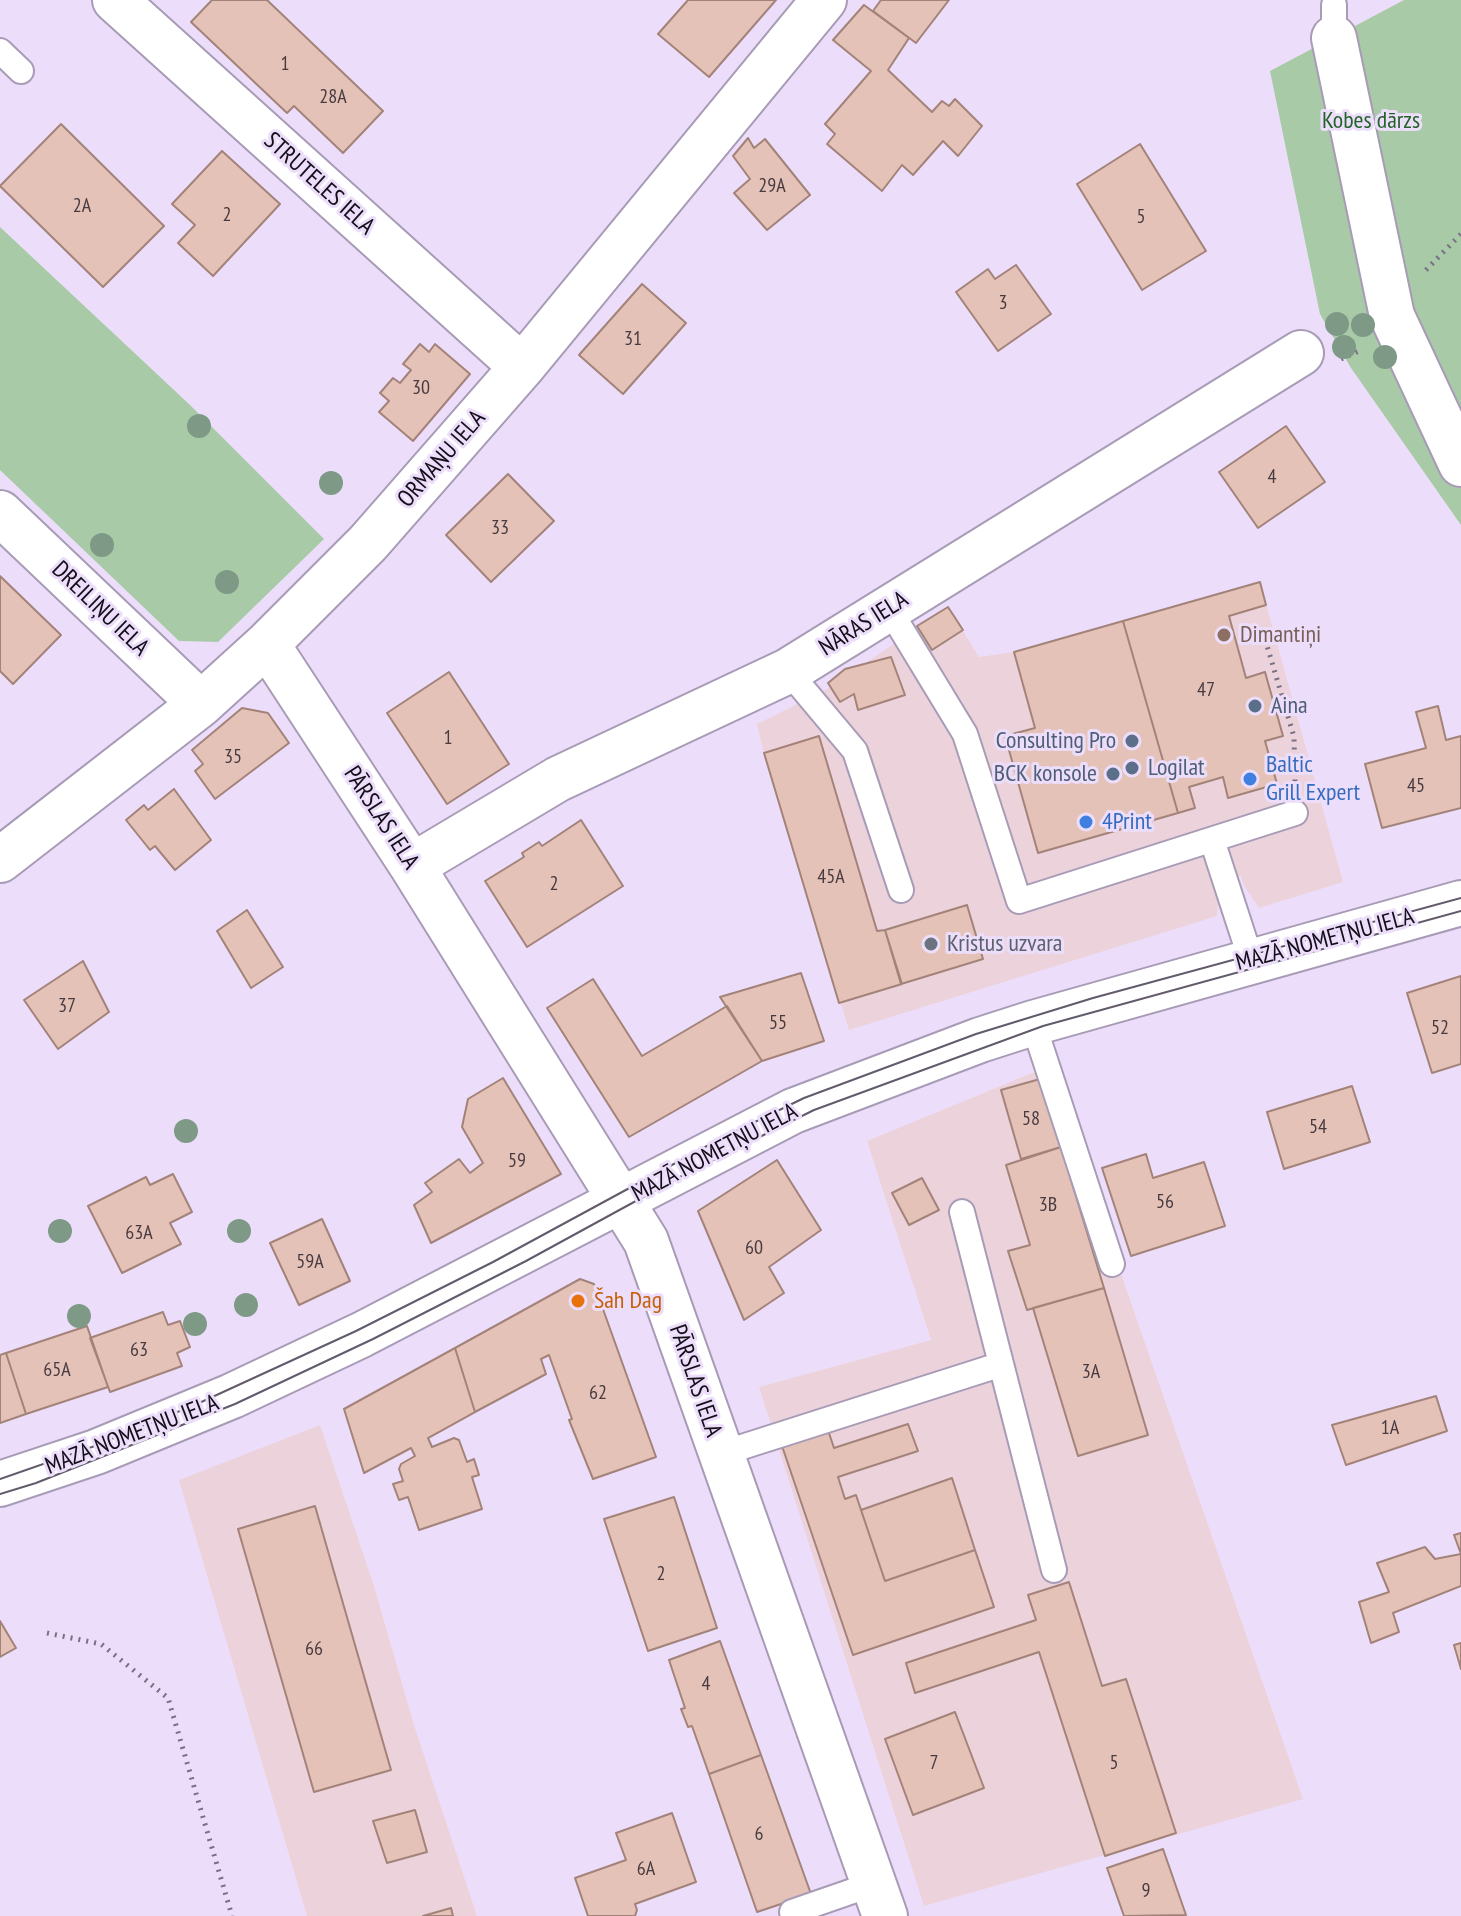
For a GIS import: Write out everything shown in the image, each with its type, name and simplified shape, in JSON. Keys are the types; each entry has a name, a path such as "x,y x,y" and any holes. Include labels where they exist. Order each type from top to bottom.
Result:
{"street":[{"name":"STRUTELES IELA","path":"115,0 522,367"},
{"name":"ORMAŅU IELA","path":"0,860 201,704 267,644 368,543 522,367 824,0"},
{"path":"1334,21 1392,316 1461,464"},
{"name":"NĀRAS IELA","path":"412,866 558,779 788,671 1301,353"},
{"name":"DREILIŅU IELA","path":"0,513 201,704"},
{"name":"PĀRSLAS IELA","path":"267,644 412,866 646,1241 879,1900"},
{"name":"MAZĀ NOMETŅU IELA","path":"0,1484 96,1452 232,1396 361,1335 623,1202 793,1111 1033,1023 1461,903"}],"lane":[{"path":"0,51 21,71"},
{"path":"889,609 965,734 1019,901 1295,813"},
{"path":"788,671 855,751 901,890"},
{"path":"1212,840 1251,960"},
{"path":"1033,1023 1112,1264"},
{"path":"962,1212 1054,1570"},
{"path":"720,1454 999,1365"},
{"path":"792,1912 879,1900"}],"path":[{"path":"1301,353 1336,361 1380,341 1392,316"},
{"path":"1263,632 1294,737 1295,813"},
{"path":"1274,703 1283,700"},
{"path":"47,1633 101,1644 168,1698 232,1916"}],"shaded area":[{"path":"1260,582 1343,882 1259,908 1241,876 1226,881 1219,893 1217,916 849,1030 765,759 757,724 829,688 948,607 979,657 1014,652"},
{"path":"1049,1066 1303,1799 924,1906 759,1387 931,1340 867,1141"},
{"path":"320,1425 477,1916 307,1916 179,1480"}],"green space":[{"name":"Kobes dārzs","path":"1404,0 1461,0 1461,525 1351,368 1320,314 1270,71"},
{"path":"0,227 190,405 324,539 218,642 179,641 0,470"}],"building":[{"path":"212,0 267,0 383,111 343,153 294,106 287,113 191,22"},
{"path":"688,0 776,0 709,77 658,34"},
{"path":"881,0 949,0 916,43 873,11"},
{"path":"864,5 909,38 888,70 932,112 942,101 949,106 955,99 982,126 958,156 943,141 913,175 902,165 882,191 827,144 835,134 825,124 871,71 833,40"},
{"path":"61,124 164,226 103,287 0,186"},
{"path":"748,138 754,148 765,139 810,195 767,230 734,193 750,179 733,156"},
{"path":"1140,144 1206,251 1142,290 1077,184"},
{"path":"222,151 280,204 213,276 178,243 195,225 172,204"},
{"path":"1016,265 1051,314 998,351 956,292 988,269 995,279"},
{"path":"642,284 686,323 623,394 579,355"},
{"path":"420,344 429,352 435,344 470,374 413,441 379,412 389,401 380,393 393,378 400,383 411,370 403,364"},
{"path":"1286,426 1325,482 1258,528 1219,472"},
{"path":"508,474 554,521 491,582 446,535"},
{"path":"0,576 61,635 13,684 0,671"},
{"path":"1260,582 1266,605 1229,616 1246,678 1265,672 1283,736 1265,741 1277,784 1228,798 1223,777 1189,787 1195,808 1178,813 1123,621"},
{"path":"948,607 963,630 932,650 917,626"},
{"path":"1123,621 1178,813 1038,853 1005,736 1035,728 1014,652"},
{"path":"891,657 905,695 858,710 854,694 840,702 828,683 845,669"},
{"path":"449,672 509,764 447,804 387,713"},
{"path":"1438,706 1446,740 1461,736 1461,808 1382,828 1365,764 1426,748 1416,712"},
{"path":"242,708 268,713 289,743 215,799 195,771 203,764 192,750"},
{"path":"819,736 877,931 885,930 902,984 839,1003 764,753"},
{"path":"174,789 211,840 175,870 155,846 150,850 126,820 144,805 148,810"},
{"path":"581,820 623,886 527,947 485,881 524,857 522,853 539,842 542,846"},
{"path":"967,905 983,959 901,984 885,930"},
{"path":"247,910 283,967 251,988 217,931"},
{"path":"83,961 109,1012 58,1049 24,1000"},
{"path":"801,973 824,1041 762,1061 720,997"},
{"path":"1461,976 1461,1064 1432,1073 1407,993"},
{"path":"593,979 642,1056 727,1006 762,1061 629,1137 547,1008"},
{"path":"503,1078 561,1174 431,1243 414,1205 432,1192 425,1183 459,1159 470,1173 483,1163 462,1127 468,1099"},
{"path":"1040,1079 1061,1147 1021,1159 1001,1090"},
{"path":"1352,1086 1370,1142 1284,1169 1267,1112"},
{"path":"1061,1147 1104,1288 1027,1310 1008,1251 1030,1245 1006,1165"},
{"path":"1146,1154 1153,1178 1204,1162 1225,1226 1131,1256 1102,1168"},
{"path":"777,1160 821,1230 769,1267 784,1293 744,1320 698,1211"},
{"path":"173,1174 192,1212 170,1223 181,1244 122,1273 88,1206 146,1177 150,1185"},
{"path":"922,1178 939,1210 909,1225 892,1193"},
{"path":"322,1219 350,1281 299,1305 270,1243"},
{"path":"580,1279 594,1284 656,1457 593,1479 569,1420 572,1419 549,1355 541,1359 546,1374 475,1412 455,1348"},
{"path":"1104,1288 1148,1435 1078,1456 1033,1308"},
{"path":"163,1312 168,1325 180,1321 190,1347 177,1353 182,1366 110,1392 90,1338"},
{"path":"87,1326 108,1387 26,1414 6,1353"},
{"path":"455,1348 475,1412 428,1438 432,1447 454,1438 459,1440 467,1462 474,1459 479,1475 472,1477 482,1509 419,1530 408,1497 399,1500 393,1484 403,1481 399,1469 401,1464 415,1456 411,1448 364,1473 344,1409"},
{"path":"6,1353 26,1414 0,1423 0,1355"},
{"path":"1436,1396 1447,1431 1346,1465 1332,1425"},
{"path":"908,1424 918,1451 838,1477 845,1499 856,1495 885,1581 975,1550 994,1607 853,1655 782,1446 828,1430 834,1448"},
{"path":"952,1478 975,1550 885,1581 861,1510"},
{"path":"674,1497 717,1628 648,1651 604,1519"},
{"path":"315,1506 391,1770 314,1792 238,1529"},
{"path":"1461,1533 1461,1554 1454,1535"},
{"path":"1425,1547 1435,1559 1461,1554 1461,1586 1393,1613 1399,1632 1371,1643 1359,1602 1389,1592 1377,1563"},
{"path":"1069,1582 1102,1686 1126,1679 1176,1833 1105,1856 1039,1652 915,1693 906,1663 1036,1620 1028,1595"},
{"path":"0,1621 16,1648 0,1657"},
{"path":"720,1641 761,1755 709,1774 692,1726 688,1727 681,1709 685,1708 669,1660"},
{"path":"1461,1643 1461,1669 1454,1645"},
{"path":"955,1712 984,1788 913,1815 885,1739"},
{"path":"761,1755 811,1894 757,1912 709,1774"},
{"path":"415,1810 427,1852 387,1863 373,1821"},
{"path":"672,1813 696,1882 635,1904 635,1916 588,1916 575,1878 626,1860 616,1833"},
{"path":"1163,1849 1186,1915 1124,1916 1107,1868"},
{"path":"451,1908 453,1916 423,1916"}],"tram line":[{"path":"0,1479 92,1447 197,1404 356,1331 493,1262 718,1140 804,1098 976,1034 1093,998 1461,898"},
{"path":"0,1494 36,1483 235,1404 373,1339 526,1261 689,1172 814,1110 1043,1026 1461,911"}],"place":[{"name":"Dimantiņi","path":"1224,635"},
{"name":"Aina","path":"1255,706"},
{"name":"Consulting Pro","path":"1132,741"},
{"name":"Logilat","path":"1132,768"},
{"name":"BCK konsole","path":"1113,774"},
{"name":"Baltic Grill Expert","path":"1250,779"},
{"name":"4Print","path":"1086,822"},
{"name":"Kristus uzvara","path":"931,944"},
{"name":"Šah Dag","path":"578,1301"}]}
